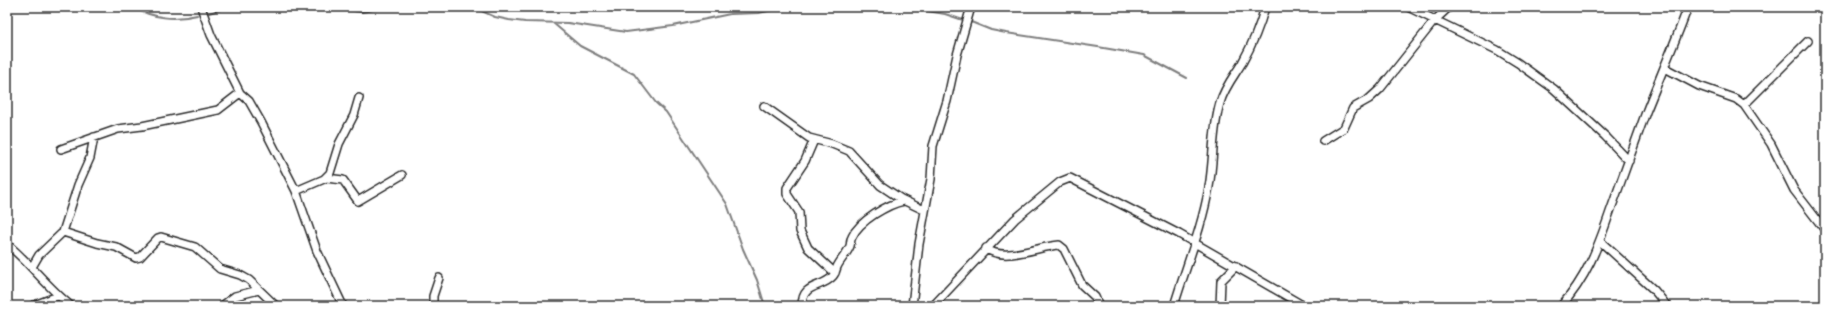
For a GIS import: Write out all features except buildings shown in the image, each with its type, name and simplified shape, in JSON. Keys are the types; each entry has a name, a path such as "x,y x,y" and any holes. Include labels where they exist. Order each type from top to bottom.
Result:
{"street":[{"path":"201,7 211,35 240,93 249,101 296,191 318,251 343,306"},
{"path":"912,306 924,210 931,179 933,146 947,100 958,49 971,7"},
{"path":"1174,306 1202,221 1209,186 1214,134 1220,102 1257,31 1265,7"},
{"path":"1408,7 1497,50 1518,63 1554,89 1605,136 1629,161"},
{"path":"1323,141 1344,128 1353,108 1369,99 1380,89 1435,20 1449,7"},
{"path":"1561,306 1574,292 1589,266 1600,241 1646,111 1665,68 1688,7"},
{"path":"1744,105 1808,41"},
{"path":"1665,68 1699,86 1736,99 1744,105 1771,144 1794,190 1825,230"},
{"path":"61,149 118,129 142,126 218,110 240,93"},
{"path":"326,178 334,165 342,137 354,115 359,98"},
{"path":"764,106 814,140 849,150 880,185 904,201 924,210"},
{"path":"32,267 39,255 63,232 78,185 90,161 94,138"},
{"path":"814,140 805,161 787,188 787,194 799,212 800,231 808,248 835,273"},
{"path":"296,191 326,178 343,180 358,201 402,174"},
{"path":"933,306 986,248 1015,219 1060,182 1070,178 1148,217 1304,306"},
{"path":"802,306 802,299 807,292 828,280 835,273 837,266 849,248 852,237 863,223 868,218 892,204 904,201"},
{"path":"63,232 97,243 116,247 136,258 140,257 158,238 174,240 196,248 220,268 249,280 276,306"},
{"path":"1600,241 1654,290 1667,306"},
{"path":"7,244 32,267 58,296 71,306"},
{"path":"986,248 992,253 1007,254 1060,245 1064,249 1082,285 1095,297 1099,306"},
{"path":"1220,306 1221,281 1236,266"},
{"path":"433,306 433,296 439,278"},
{"path":"222,306 235,296 259,290"},
{"path":"32,306 58,296"}],"waterway":[{"path":"132,7 148,14 172,18 197,15"},
{"path":"209,13 228,7"},
{"path":"319,7 362,12 389,7"},
{"path":"473,7 495,17 509,20 568,23 626,32 673,26 730,14 759,13 786,7"},
{"path":"904,7 945,14 963,20"},
{"path":"971,22 991,30 1006,33 1144,55 1187,78"},
{"path":"553,23 580,46 634,74 656,103 666,112 727,204 743,249 757,280 765,306"}]}
